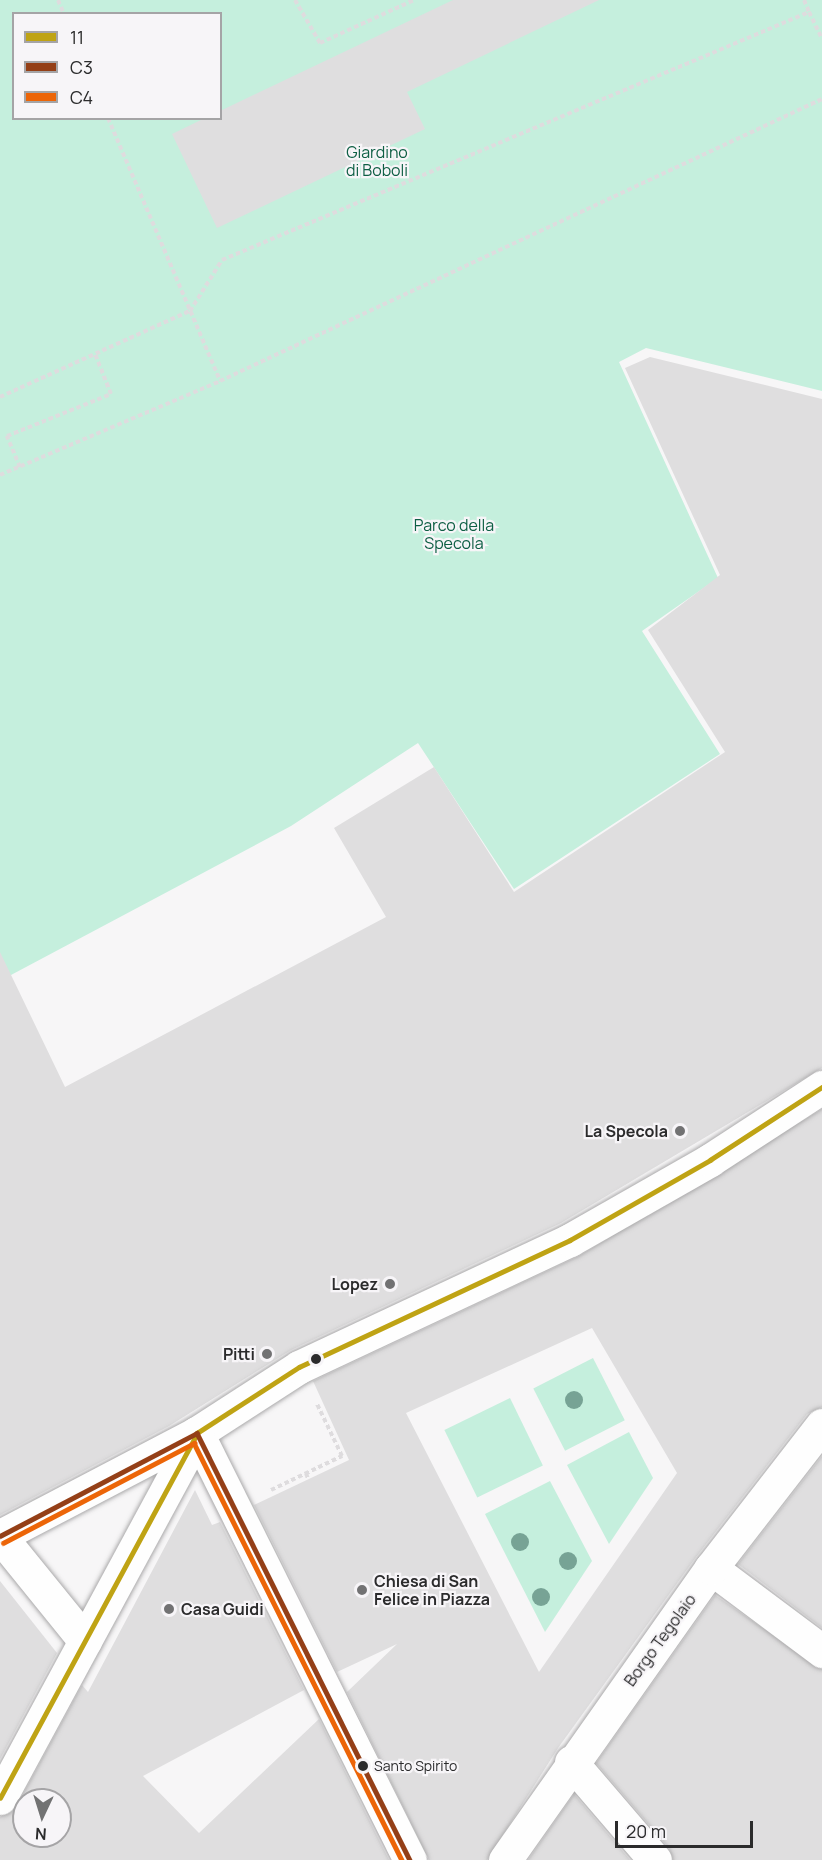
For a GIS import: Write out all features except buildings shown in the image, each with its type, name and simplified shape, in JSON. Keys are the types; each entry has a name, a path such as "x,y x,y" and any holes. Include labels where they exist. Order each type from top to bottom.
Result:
{"street":[{"path":"85,1641 0,1536 306,1380 570,1240 710,1160 822,1087"},
{"name":"Borgo Tegolaio","path":"505,1860 571,1762 711,1568 822,1425"},
{"path":"197,1434 410,1860"},
{"path":"0,1797 197,1434"},
{"path":"711,1568 822,1651"},
{"path":"571,1762 655,1860"}],"path":[{"path":"295,0 320,43 414,0"},
{"path":"804,0 822,39"},
{"path":"0,397 190,310 222,260 809,12"},
{"path":"0,475 220,381 822,99"},
{"path":"109,120 220,381"},
{"path":"20,467 8,436 111,394 95,354"},
{"path":"264,1493 342,1456 306,1380"},
{"path":"306,1473 308,1479"}],"green space":[{"path":"0,0 822,0 822,391 646,348 619,362 718,578 642,631 720,754 514,889 418,743 291,826 11,975 0,973"},
{"path":"593,1358 625,1420 565,1451 533,1388"},
{"path":"510,1398 543,1465 477,1497 444,1430"},
{"path":"629,1432 653,1478 609,1544 567,1465"},
{"path":"550,1481 592,1561 545,1632 485,1514"}],"transit line":[{"name":"11","path":"0,1798 197,1433 299,1367 570,1240 710,1160 822,1087"},
{"name":"C3","path":"0,1536 197,1433 410,1860"},
{"name":"C4","path":"3,1543 194,1443 402,1860"}],"place":[{"name":"La Specola","path":"680,1131"},
{"name":"Lopez","path":"390,1284"},
{"name":"Pitti","path":"267,1354"},
{"name":"Chiesa di San Felice in Piazza","path":"362,1590"},
{"name":"Casa Guidi","path":"169,1609"},
{"name":"Santo Spirito","path":"363,1766"}],"park label":[{"name":"Giardino di Boboli","path":"377,161"},
{"name":"Parco della Specola","path":"454,534"}]}
